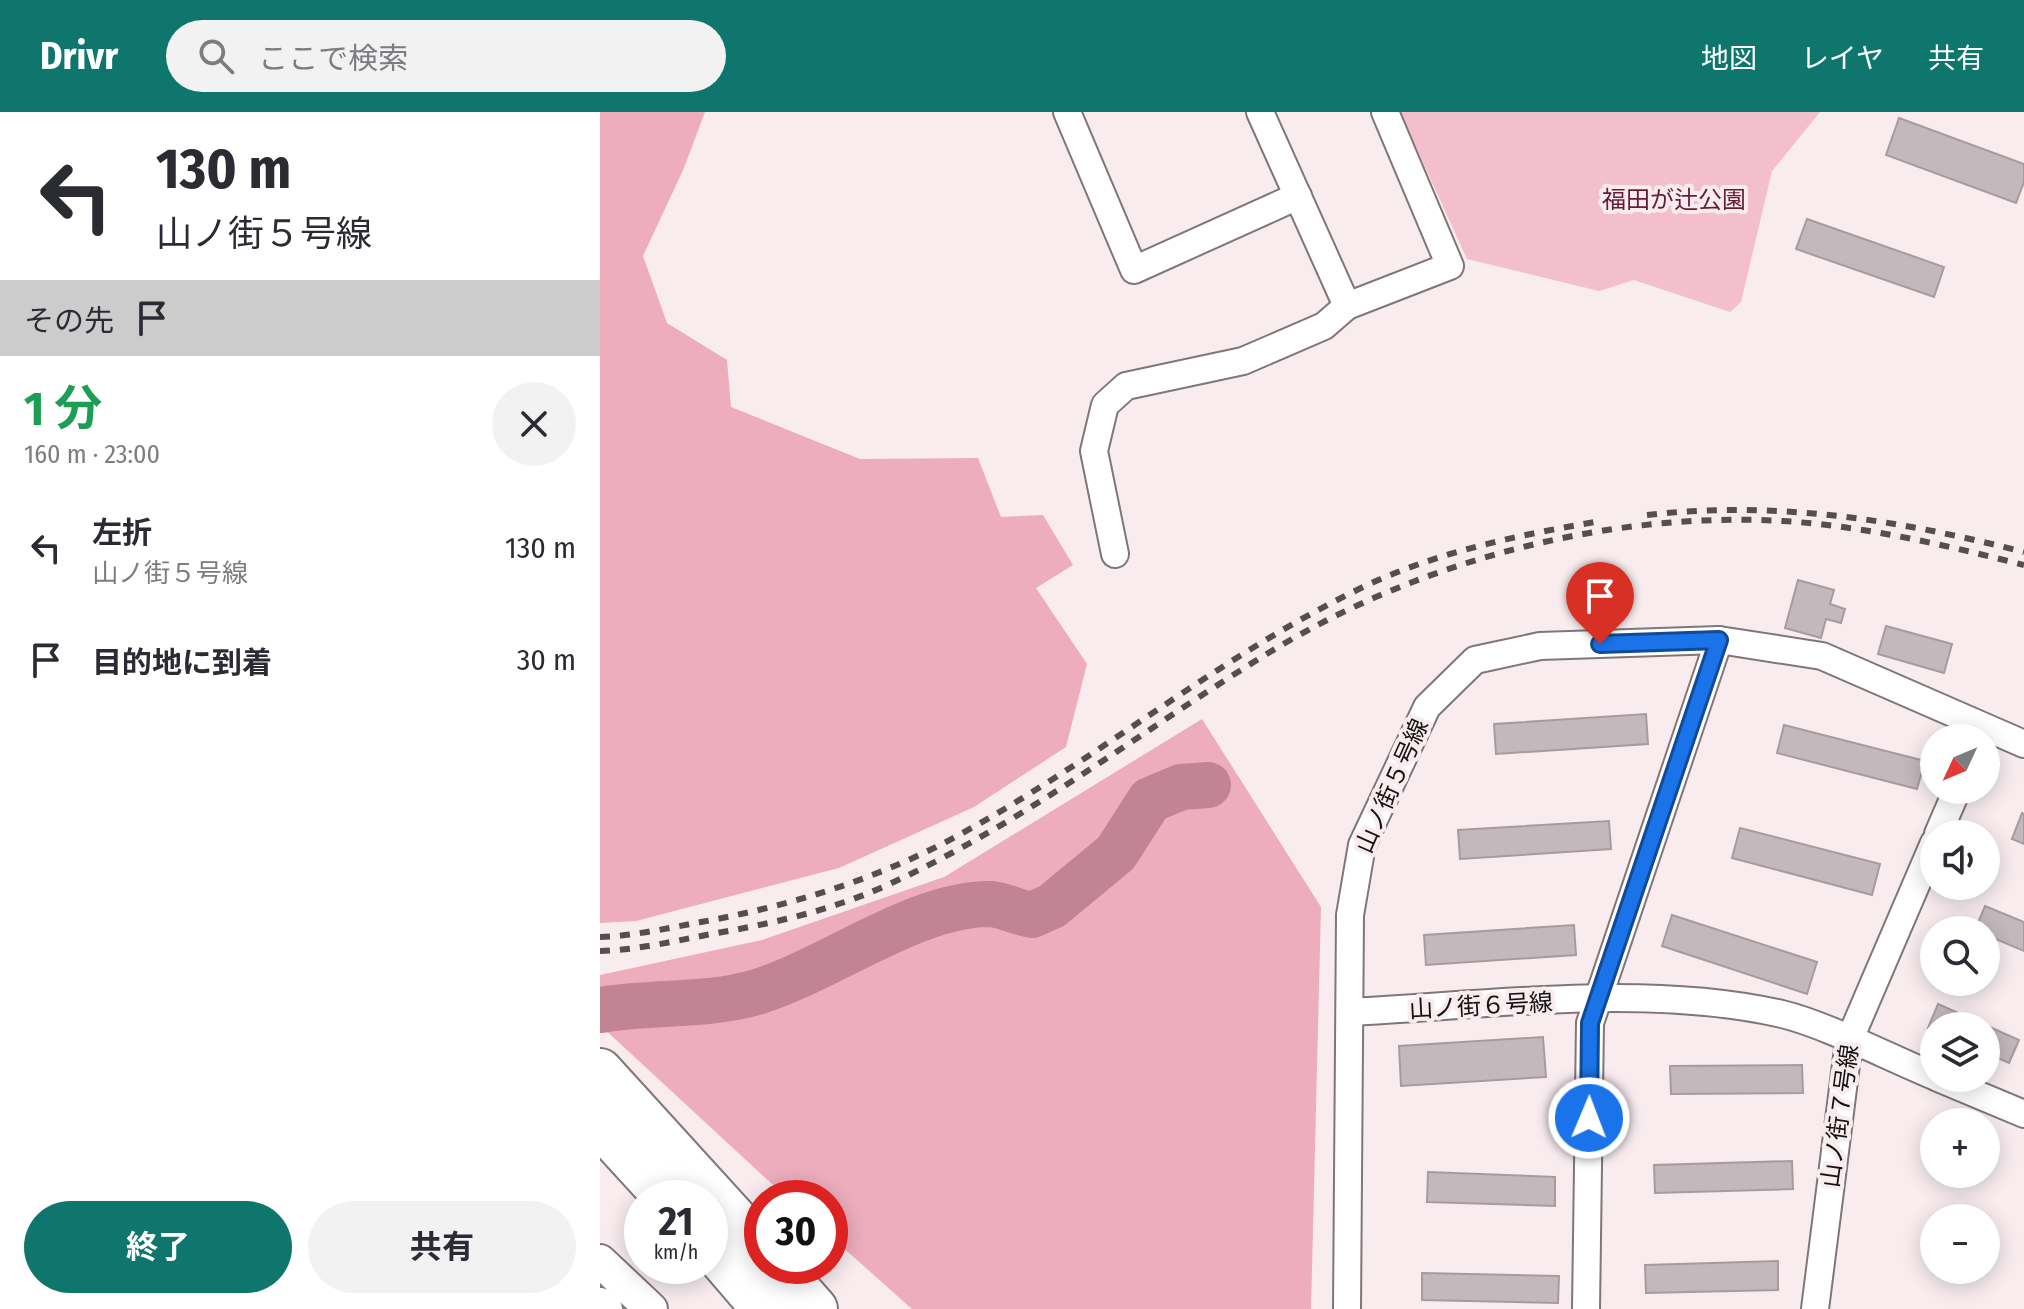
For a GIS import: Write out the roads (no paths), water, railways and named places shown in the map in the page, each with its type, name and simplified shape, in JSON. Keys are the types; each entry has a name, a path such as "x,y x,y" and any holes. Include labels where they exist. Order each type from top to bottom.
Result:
{"highway":[{"path":"600,1071 668,1180"},
{"path":"600,1125 668,1180"},
{"path":"728,1267 764,1309"},
{"path":"793,1284 815,1309"}],"street":[{"path":"1067,112 1134,270 1298,196"},
{"path":"1260,112 1347,306"},
{"path":"1115,554 1094,451 1105,405 1126,386 1243,361 1324,326 1347,306 1450,266 1385,112"},
{"path":"1586,1309 1590,1023 1719,640"},
{"name":"山ノ街５号線","path":"1347,1309 1350,915 1362,845 1427,707 1475,660 1540,646 1719,640 1822,656 1963,724"},
{"name":"山ノ街５号線","path":"2000,738 2024,744"},
{"name":"山ノ街７号線","path":"1815,1309 1849,1041 1920,876"},
{"name":"山ノ街６号線","path":"1351,1012 1597,1000 1696,999 1785,1015 1920,1070"},
{"name":"山ノ街６号線","path":"1972,1092 2024,1114"},
{"path":"600,1261 651,1309"},
{"path":"600,1304 606,1309"}],"waterway":[{"path":"600,1010 718,1000 757,992 785,982 904,925 962,907 991,904 1032,915 1052,906 1116,853 1150,800 1181,787 1208,785"}],"railway":[{"path":"1647,515 1743,510 1837,516 1884,522 2024,552"},
{"path":"600,951 653,945 771,922 814,912 876,890 1029,809 1270,652 1328,620 1388,592 1452,568 1517,549 1583,534 1650,524 1717,520 1783,521 1874,532 2024,565"},
{"path":"600,937 651,931 767,908 865,878 927,851 1008,807 1251,649 1353,592 1411,567 1471,548 1595,522"}],"park label":[{"name":"福田が辻公園","path":"1674,200"}]}
